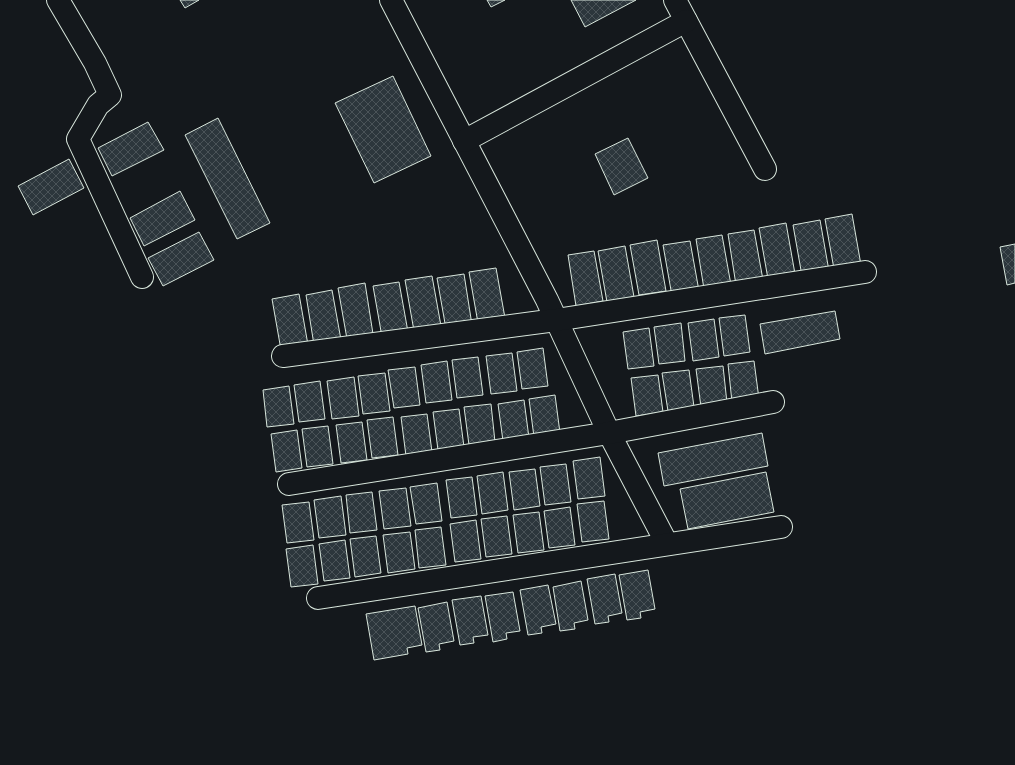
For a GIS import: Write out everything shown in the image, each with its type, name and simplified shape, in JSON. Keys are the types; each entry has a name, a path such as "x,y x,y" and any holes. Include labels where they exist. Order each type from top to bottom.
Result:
{"street":[{"path":"58,0 95,63 110,95 98,105 78,139 142,277"},
{"path":"391,0 556,320 609,433 667,544"},
{"path":"675,0 765,169"},
{"path":"464,141 686,21"},
{"path":"282,356 556,320 865,272"},
{"path":"289,484 609,433 773,402"},
{"path":"318,598 781,527"}],"building":[{"path":"180,0 199,0 185,8"},
{"path":"487,0 505,0 491,7"},
{"path":"571,0 636,0 585,27"},
{"path":"393,76 431,156 374,183 335,103"},
{"path":"218,118 270,223 237,239 185,135"},
{"path":"148,122 164,150 112,176 98,148"},
{"path":"628,138 648,178 614,195 595,154"},
{"path":"69,159 84,188 33,215 18,186"},
{"path":"180,191 195,220 144,246 130,218"},
{"path":"852,214 861,265 834,269 825,219"},
{"path":"820,220 829,271 802,276 793,225"},
{"path":"786,223 795,274 768,279 759,228"},
{"path":"754,230 763,280 736,285 728,234"},
{"path":"199,232 214,260 163,286 148,258"},
{"path":"722,235 731,285 704,289 696,239"},
{"path":"657,240 666,291 639,295 630,245"},
{"path":"690,241 699,291 672,296 663,245"},
{"path":"1015,244 1015,283 1007,285 1000,247"},
{"path":"625,246 634,297 607,302 598,251"},
{"path":"594,251 603,301 576,306 568,255"},
{"path":"496,268 505,318 478,323 469,272"},
{"path":"464,274 472,325 446,329 437,278"},
{"path":"432,276 441,326 414,331 405,280"},
{"path":"399,282 408,332 382,337 373,286"},
{"path":"365,283 373,334 347,339 338,288"},
{"path":"332,290 341,340 314,345 306,295"},
{"path":"299,294 308,345 281,350 272,299"},
{"path":"835,311 840,339 765,354 760,324"},
{"path":"745,315 750,352 724,356 719,318"},
{"path":"714,319 719,357 693,361 688,323"},
{"path":"681,323 685,361 659,364 654,327"},
{"path":"649,328 654,366 628,369 623,332"},
{"path":"543,348 548,386 522,389 517,352"},
{"path":"512,353 517,391 491,394 486,356"},
{"path":"478,357 483,395 457,398 452,360"},
{"path":"447,361 452,400 426,403 421,365"},
{"path":"754,361 759,399 732,402 728,364"},
{"path":"723,366 727,403 701,407 696,369"},
{"path":"415,367 420,405 394,408 388,370"},
{"path":"689,370 694,407 668,411 662,373"},
{"path":"385,373 390,411 363,414 358,376"},
{"path":"658,375 663,412 636,416 631,378"},
{"path":"354,377 359,416 332,419 327,381"},
{"path":"320,381 325,419 299,422 294,385"},
{"path":"289,386 294,424 267,427 263,390"},
{"path":"555,395 560,433 534,437 529,399"},
{"path":"524,400 529,438 503,441 498,404"},
{"path":"491,404 495,442 469,445 464,407"},
{"path":"459,409 464,447 438,450 433,412"},
{"path":"427,414 432,452 406,456 401,417"},
{"path":"393,417 398,455 372,458 367,420"},
{"path":"362,422 367,460 341,463 336,425"},
{"path":"328,426 333,464 307,467 302,429"},
{"path":"297,430 302,468 276,472 271,434"},
{"path":"762,433 768,466 664,486 658,453"},
{"path":"600,457 605,496 578,499 573,461"},
{"path":"566,464 571,502 545,505 540,467"},
{"path":"535,469 540,506 514,510 509,472"},
{"path":"503,472 508,510 482,514 477,476"},
{"path":"766,472 774,512 688,529 680,489"},
{"path":"472,477 477,515 451,518 446,480"},
{"path":"437,483 442,521 416,524 410,487"},
{"path":"406,488 411,526 384,529 379,491"},
{"path":"372,492 377,530 350,533 346,495"},
{"path":"341,496 346,535 319,538 314,500"},
{"path":"604,501 609,539 582,542 577,504"},
{"path":"309,502 314,540 287,543 282,505"},
{"path":"570,507 575,545 549,548 544,511"},
{"path":"539,512 544,550 518,553 513,515"},
{"path":"507,516 512,554 486,557 481,519"},
{"path":"476,520 481,559 455,562 450,524"},
{"path":"441,527 446,565 419,568 415,530"},
{"path":"410,532 415,569 388,573 383,535"},
{"path":"376,536 381,573 355,577 350,539"},
{"path":"345,540 350,578 324,581 319,544"},
{"path":"313,545 318,584 291,587 286,549"},
{"path":"648,570 655,609 640,612 641,618 627,620 619,575"},
{"path":"615,574 622,613 608,616 609,622 595,624 587,579"},
{"path":"581,581 588,620 574,623 575,629 560,631 553,587"},
{"path":"548,585 556,624 541,627 542,633 528,635 520,590"},
{"path":"513,592 520,631 506,633 507,639 493,642 485,596"},
{"path":"481,596 488,635 473,637 474,643 460,645 452,600"},
{"path":"447,602 454,641 439,644 440,650 426,652 418,608"},
{"path":"415,606 422,645 407,648 408,654 374,660 366,614"}]}
